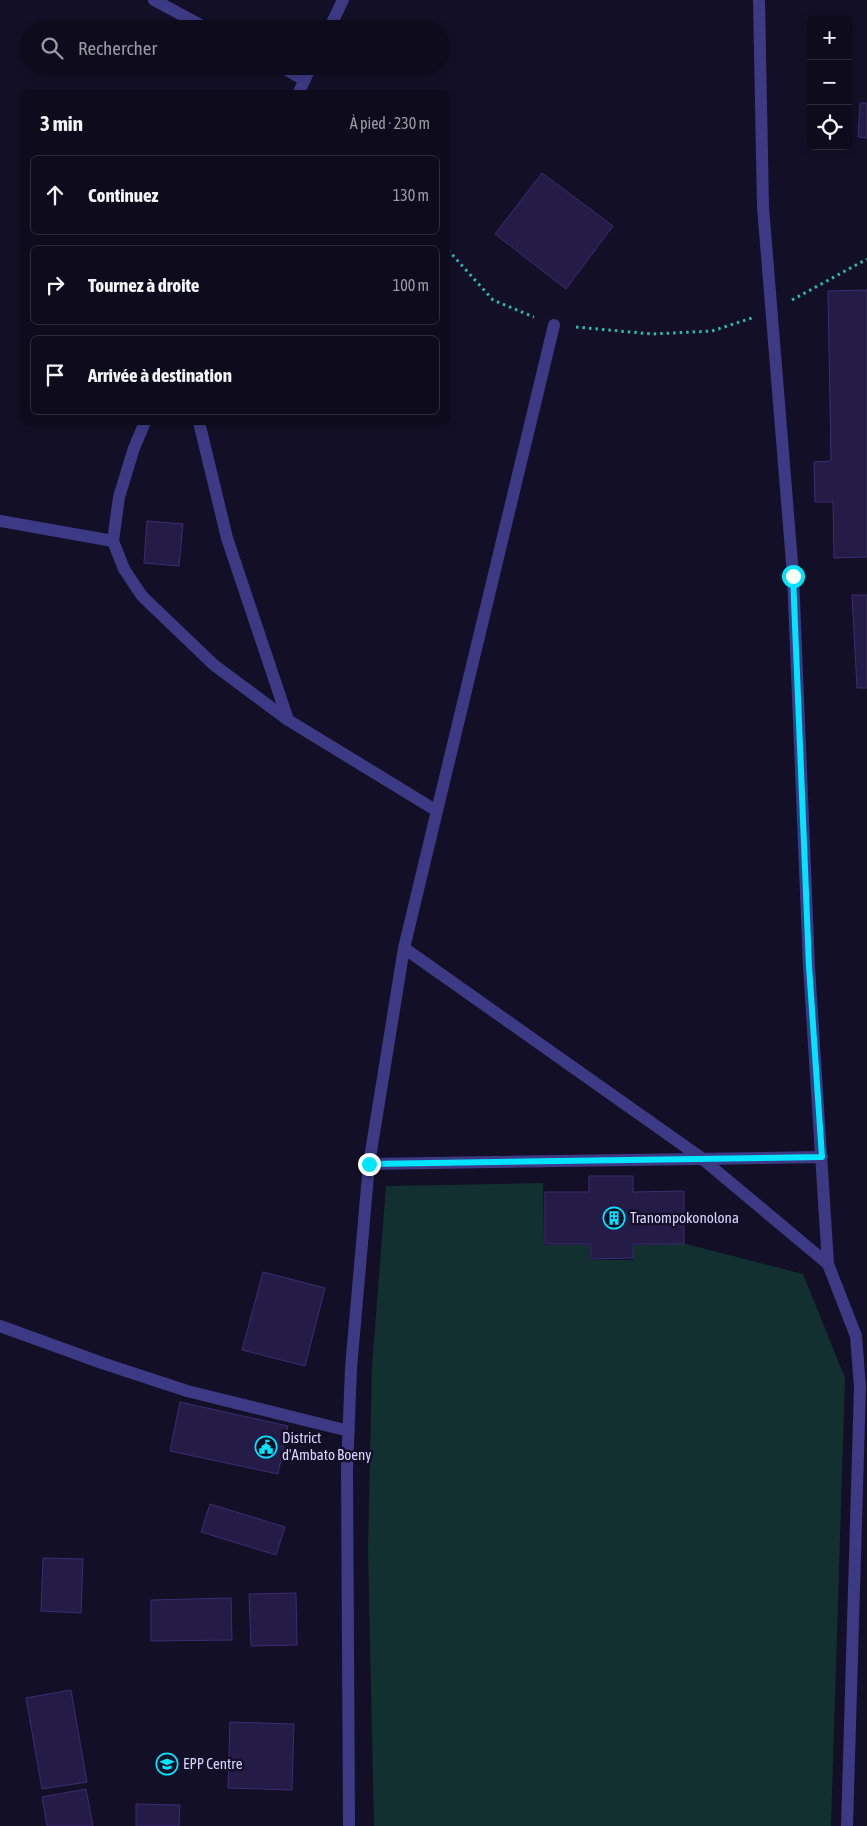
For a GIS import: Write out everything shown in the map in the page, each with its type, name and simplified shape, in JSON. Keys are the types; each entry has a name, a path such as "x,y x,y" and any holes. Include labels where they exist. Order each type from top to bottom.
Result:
{"street":[{"path":"154,0 191,20"},
{"path":"333,20 343,0"},
{"path":"759,0 763,207 793,576 809,966 828,1264 856,1336 860,1387 847,1826"},
{"path":"296,75 305,80"},
{"path":"300,90 308,75"},
{"path":"349,1826 349,1431 351,1368 369,1164 404,948 554,325"},
{"path":"144,425 134,448 119,497 114,541 124,569 142,596 214,666 288,720 437,811"},
{"path":"199,425 227,538 288,720"},
{"path":"0,521 114,541"},
{"path":"404,948 700,1158 828,1264"},
{"path":"369,1164 822,1157"},
{"path":"0,1326 187,1391 349,1431"},
{"path":"856,1336 867,1344"},
{"path":"860,1387 867,1400"}],"path":[{"path":"450,252 493,300 554,325 652,334 712,331 772,311 867,259"}],"green space":[{"path":"543,1183 544,1245 590,1245 590,1260 633,1260 634,1245 686,1244 803,1274 845,1378 831,1826 374,1826 368,1550 372,1366 386,1186"}],"building":[{"path":"860,103 867,103 867,138 858,137"},
{"path":"542,173 613,226 566,289 495,234"},
{"path":"867,290 867,557 834,558 833,502 815,502 814,462 831,461 828,291"},
{"path":"147,521 183,524 179,566 144,563"},
{"path":"852,595 867,595 867,688 857,688"},
{"name":"Tranompokonolona","path":"589,1176 633,1176 633,1192 684,1191 684,1244 633,1244 633,1258 591,1259 591,1244 545,1244 545,1192 589,1192"},
{"path":"263,1272 325,1288 305,1366 242,1350"},
{"path":"180,1402 288,1426 278,1474 170,1451"},
{"path":"210,1504 285,1527 276,1555 201,1532"},
{"path":"43,1558 83,1559 81,1613 41,1611"},
{"path":"296,1593 297,1645 251,1646 249,1594"},
{"path":"231,1598 232,1640 151,1641 151,1600"},
{"path":"71,1690 87,1782 42,1789 26,1698"},
{"path":"230,1722 294,1724 292,1790 228,1788"},
{"path":"86,1789 93,1826 47,1826 42,1797"},
{"path":"136,1804 180,1805 179,1826 136,1826"}],"place":[{"name":"Tranompokonolona","path":"614,1218"},
{"name":"District d'Ambato Boeny","path":"266,1447"},
{"name":"EPP Centre","path":"167,1764"}],"route":[{"path":"369,1164 822,1157 809,966 793,576"}]}
